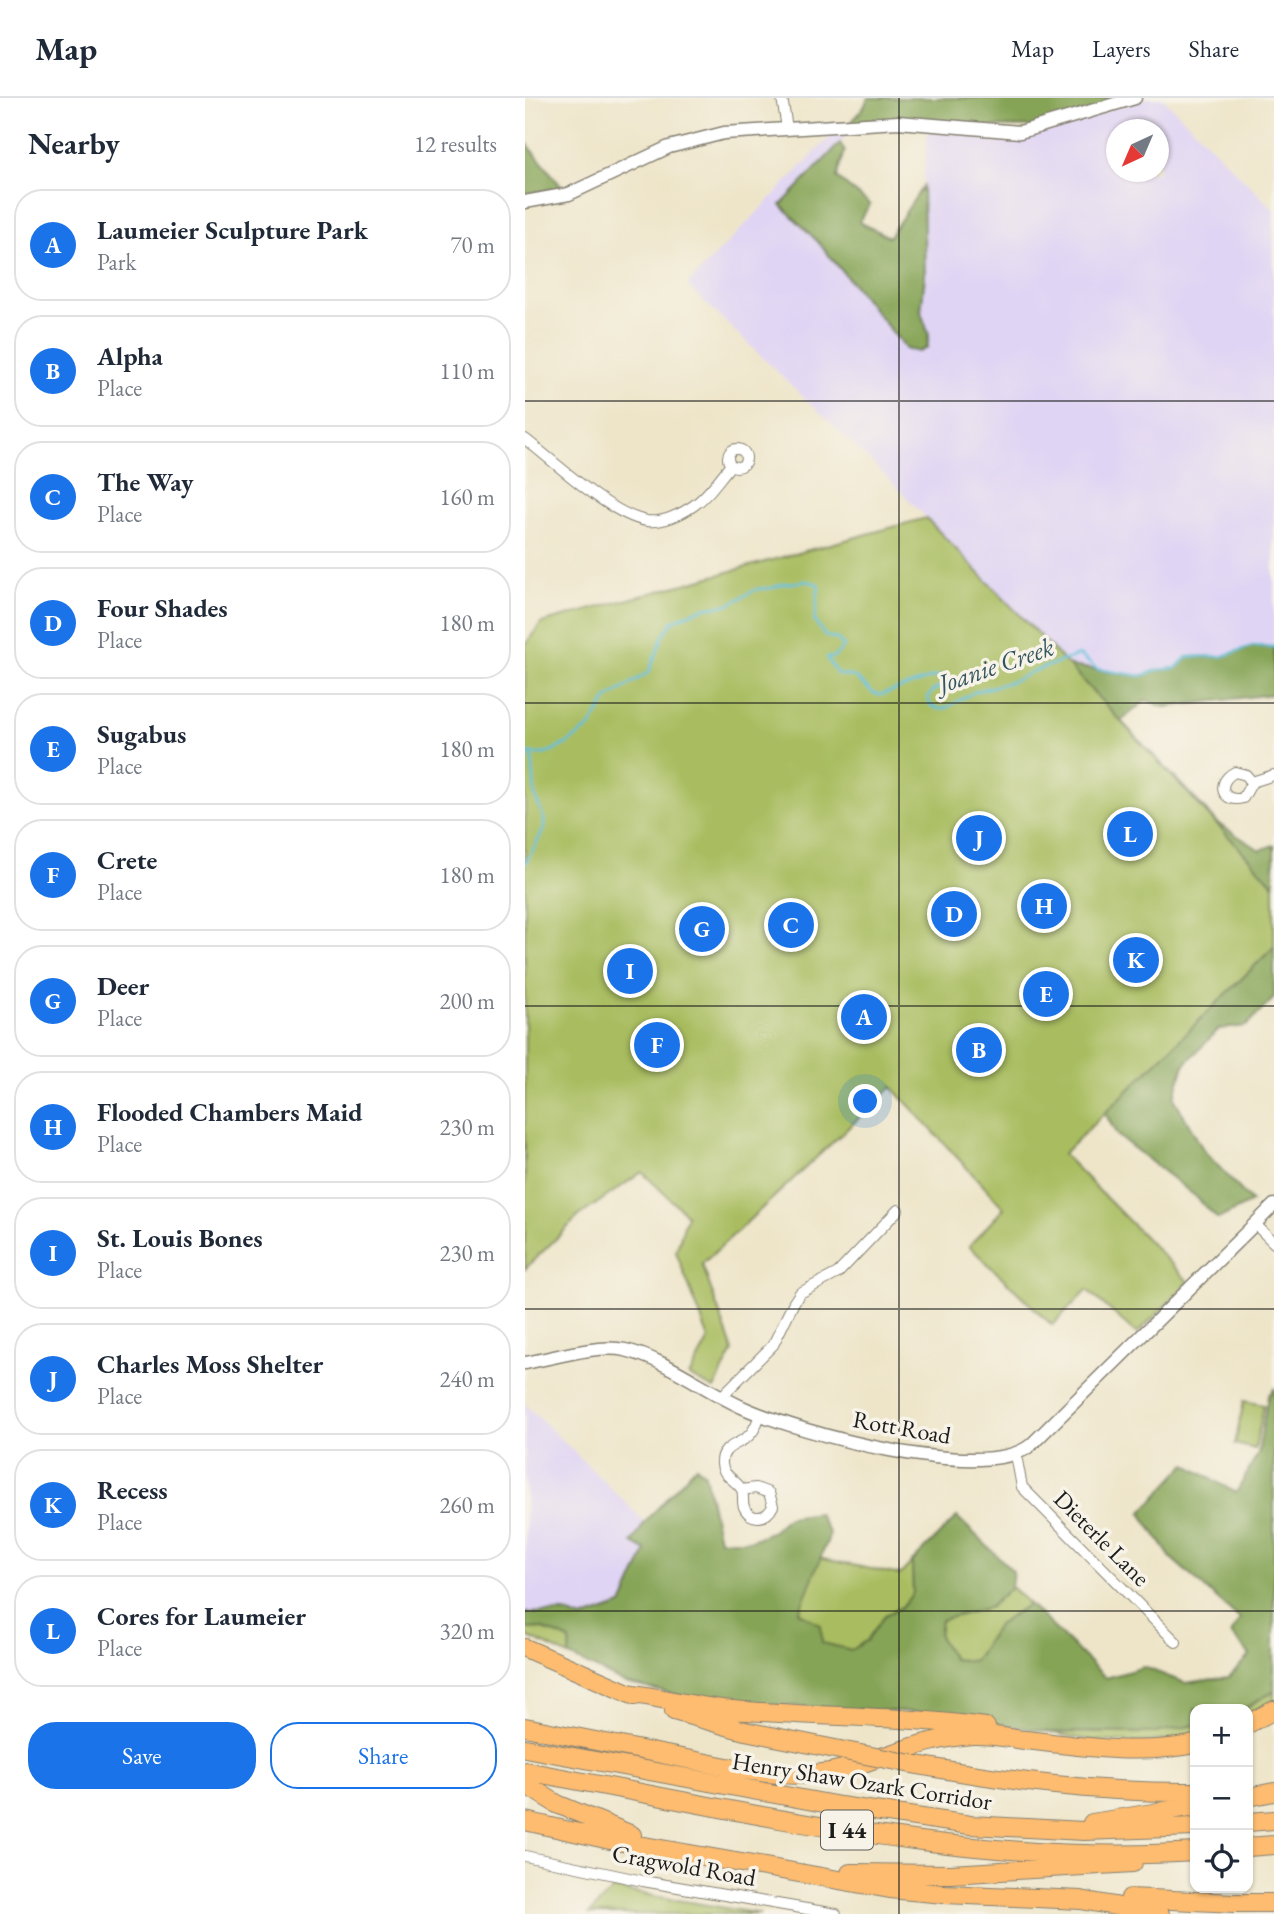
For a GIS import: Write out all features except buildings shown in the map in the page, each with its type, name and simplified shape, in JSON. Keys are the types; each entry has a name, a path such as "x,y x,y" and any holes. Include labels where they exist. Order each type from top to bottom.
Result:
{"highway":[{"path":"525,1648 660,1707 717,1724 912,1764 1062,1787 1190,1792"},
{"path":"627,1693 733,1710 965,1724 1017,1732 1065,1744"},
{"path":"1253,1721 1274,1710"},
{"path":"525,1727 732,1768 777,1774 842,1770 900,1749 960,1737 997,1736 1117,1751 1190,1745"},
{"name":"Henry Shaw Ozark Corridor","path":"525,1748 882,1813 970,1825 1053,1831 1190,1827"},
{"name":"Henry Shaw Ozark Corridor","path":"525,1771 923,1842 1052,1853 1190,1852"},
{"path":"525,1784 585,1818 669,1849"},
{"path":"1253,1788 1274,1786"},
{"path":"1253,1796 1274,1792"},
{"path":"1053,1831 1190,1807"},
{"path":"1253,1822 1274,1820"},
{"path":"525,1821 610,1840 890,1889 1081,1900 1160,1914"},
{"path":"1253,1847 1274,1845"},
{"path":"814,1875 857,1872 940,1875 1127,1865 1174,1853"},
{"path":"1081,1900 1111,1897 1274,1903"}],"street":[{"path":"782,98 787,128"},
{"path":"525,202 569,194 650,155 689,140 724,133 898,122 1005,133 1020,132 1135,98"},
{"path":"525,439 611,506 648,521 668,518 692,507 730,466"},
{"path":"1252,782 1274,775"},
{"path":"1016,1455 1031,1446 1274,1205"},
{"path":"721,1396 773,1345 800,1293 838,1273 898,1210"},
{"path":"1255,1224 1274,1243"},
{"name":"Rott Road","path":"525,1363 597,1350 622,1350 651,1359 760,1415 827,1435 927,1457 994,1458 1016,1455"},
{"path":"741,1490 726,1475 722,1465 724,1452 748,1438 760,1415"},
{"name":"Dieterle Lane","path":"1016,1455 1022,1487 1176,1642"},
{"name":"Cragwold Road","path":"525,1856 643,1881 836,1914"}],"shaded area":[{"path":"1147,98 1163,98 1274,210 1274,647 1253,646 1223,656 1188,657 1176,668 1157,670 1141,676 1069,666 888,478 687,285 833,134 850,132 781,205 819,243 906,349 924,323 921,312 925,276 923,186 928,130 998,137 1019,136"},
{"path":"525,1404 645,1522 632,1542 646,1551 622,1605 582,1619 565,1612 525,1613"}],"green space":[{"path":"868,98 1135,98 1043,127 849,125"},
{"path":"525,141 562,187 525,194"},
{"path":"840,143 845,151 837,178 870,204 859,222 889,237 923,186 925,276 921,312 929,335 927,348 919,352 906,349 819,243 781,205"},
{"path":"926,518 1274,885 1274,947 1063,1154 1189,1282 1137,1334 1087,1290 1052,1325 969,1246 1004,1208 892,1087 702,1264 733,1351 714,1389 689,1376 709,1339 676,1252 687,1215 642,1172 579,1216 525,1269 525,645 541,623"},
{"path":"1253,646 1274,647 1274,694 1164,707 1146,700 1121,721 1219,824 1260,850 1274,845 1274,885 1069,666 1141,676 1157,670 1176,668 1187,657 1223,656"},
{"path":"1274,947 1274,998 1246,1026 1219,1029 1184,1065 1174,1098 1204,1151 1252,1202 1218,1219 1195,1196 1117,1135 1105,1113"},
{"path":"1274,1389 1274,1691 1252,1704 1190,1704 1190,1726 1155,1733 1049,1732 932,1713 708,1702 625,1683 569,1656 570,1640 541,1628 525,1629 525,1613 565,1612 582,1619 622,1605 646,1551 632,1543 645,1522 696,1466 705,1474 719,1540 752,1540 773,1531 788,1517 818,1513 830,1534 799,1612 821,1625 822,1643 852,1650 867,1640 885,1615 902,1607 913,1593 912,1562 957,1517 1013,1571 1011,1587 990,1607 941,1620 939,1636 953,1659 974,1661 997,1626 1029,1604 1106,1678 1144,1667 1185,1683 1229,1677 1250,1655 1231,1634 1240,1619 1171,1558 1141,1513 1186,1464 1236,1493 1258,1454 1268,1396"},
{"path":"1244,1401 1264,1405 1255,1449 1235,1444"},
{"path":"818,1558 900,1575 912,1562 913,1593 902,1607 885,1616 867,1640 852,1651 822,1643 799,1613"},
{"path":"1011,1587 1029,1604 997,1626 974,1661 953,1660 939,1636 941,1620 990,1607"},
{"path":"541,1628 570,1640 569,1656 525,1635 525,1629"},
{"path":"1274,1691 1274,1700 1253,1713 1252,1704"},
{"path":"1190,1726 1190,1736 1141,1742 1103,1741 1049,1732 1155,1733"},
{"path":"613,1889 760,1914 589,1914"}],"waterway":[{"name":"Joanie Creek","path":"525,754 545,754 566,744 590,727 607,699 649,672 663,636 673,621 703,608 730,604 757,589 783,584 806,581 818,584 814,620 825,636 837,639 844,646 834,657 827,658 837,674 855,677 873,693 880,695 938,676 948,682 932,691 928,697 930,705 938,709 946,708 974,692 1013,681 1079,655 1097,669 1141,676 1157,670 1176,668 1187,657 1223,656 1253,646 1274,647"},
{"path":"525,864 544,829 544,819 535,796 532,755"}],"place":[{"name":"Cores for Laumeier","path":"1130,834"},
{"name":"Charles Moss Shelter","path":"979,838"},
{"name":"Flooded Chambers Maid","path":"1044,906"},
{"name":"Four Shades","path":"954,914"},
{"name":"The Way","path":"791,925"},
{"name":"Deer","path":"702,929"},
{"name":"Recess","path":"1136,960"},
{"name":"St. Louis Bones","path":"630,971"},
{"name":"Sugabus","path":"1046,994"},
{"name":"Laumeier Sculpture Park","path":"864,1017"},
{"name":"Crete","path":"657,1045"},
{"name":"Alpha","path":"979,1050"}]}
